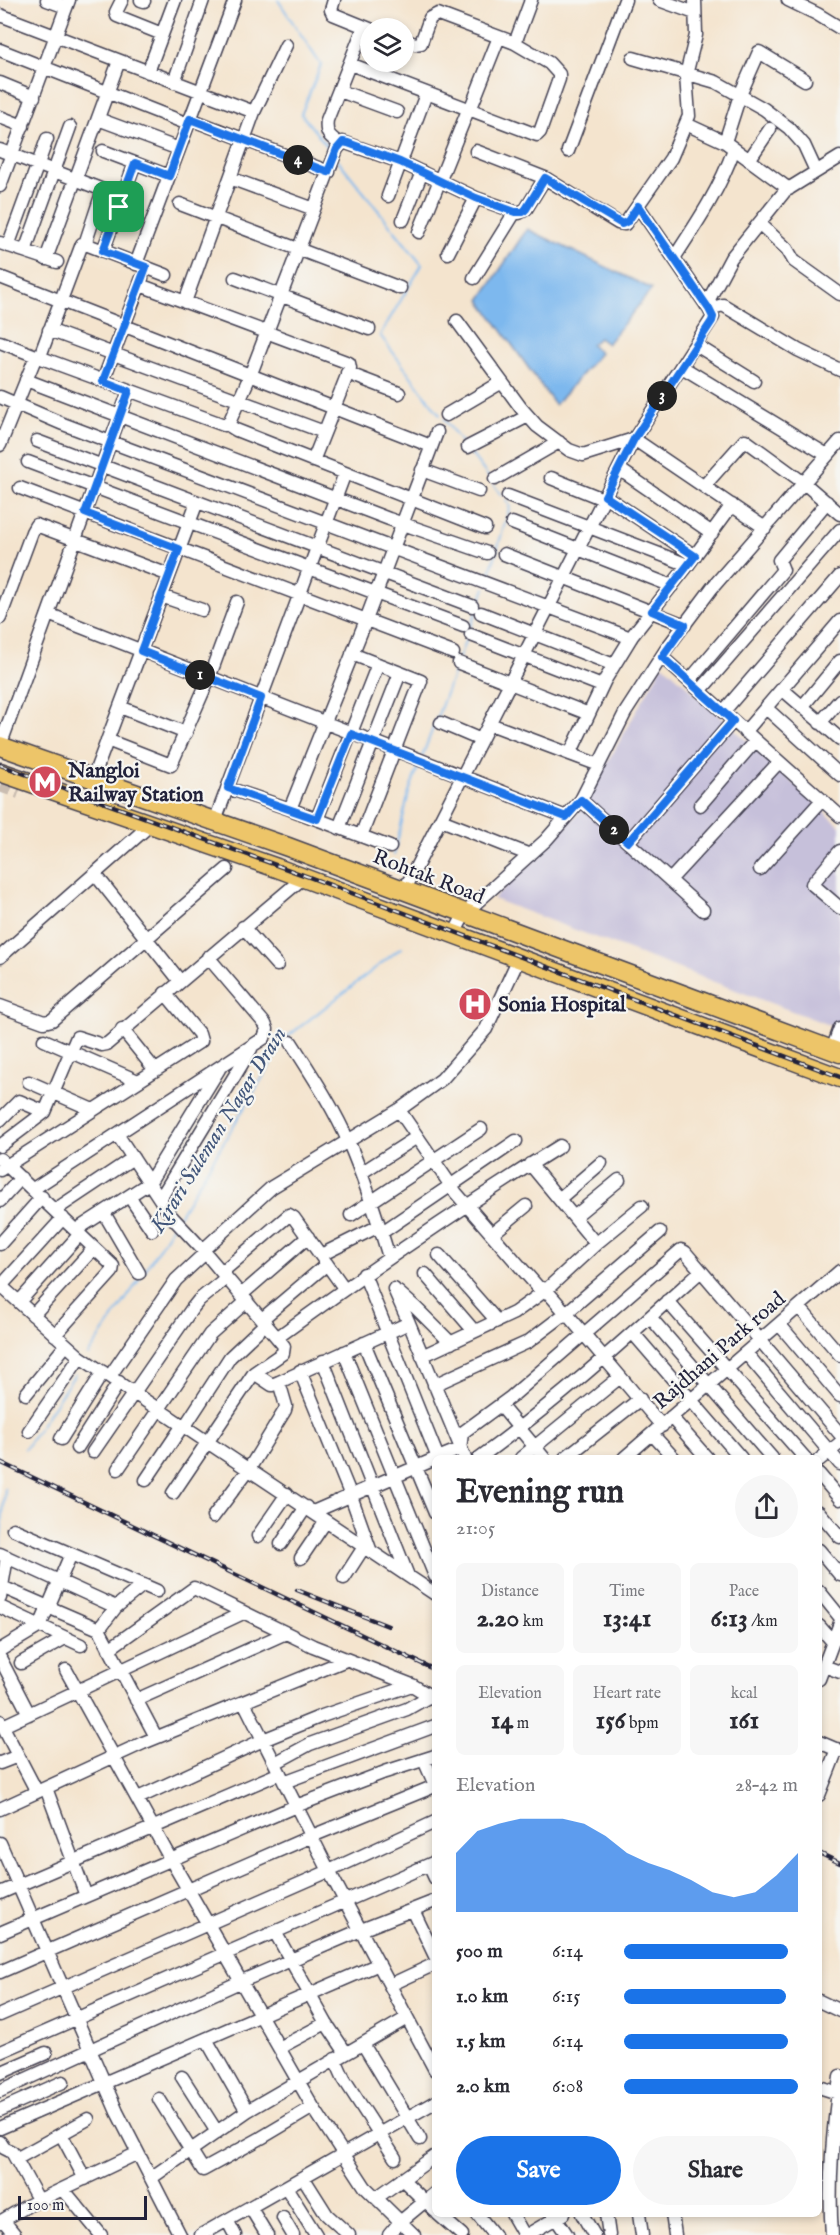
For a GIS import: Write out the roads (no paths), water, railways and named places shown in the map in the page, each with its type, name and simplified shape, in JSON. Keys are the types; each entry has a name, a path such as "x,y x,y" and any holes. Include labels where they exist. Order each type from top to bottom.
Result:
{"highway":[{"name":"Rohtak Road","path":"0,746 215,821 836,1051"},
{"path":"0,772 303,878 840,1078"},
{"path":"158,827 174,807"}],"street":[{"path":"0,186 6,153 23,126 68,4 47,0"},
{"path":"122,0 116,12 117,16 162,34"},
{"path":"148,72 175,0"},
{"path":"174,82 203,0"},
{"path":"103,381 140,285 141,265 169,176 235,0"},
{"path":"334,0 331,10 333,14 360,25"},
{"path":"515,43 531,0"},
{"path":"568,151 626,0"},
{"path":"476,151 545,178 622,224 628,221 671,158 689,116 686,75 696,36 695,6 659,0"},
{"path":"788,0 840,28"},
{"path":"350,64 534,135 540,132 559,79 559,74 549,63 515,43 435,14 430,18 421,43 414,44"},
{"path":"0,15 254,112"},
{"path":"419,232 499,37"},
{"path":"339,146 329,137 326,128 327,120 360,43"},
{"path":"185,302 254,112 286,45"},
{"path":"0,51 107,93 330,169"},
{"path":"674,258 711,202 727,169 740,95 759,52 806,81"},
{"path":"633,58 716,82 764,109 789,128 804,145 816,171"},
{"path":"47,139 4,244 52,261 76,179 119,60"},
{"path":"0,83 34,97"},
{"path":"340,91 397,112"},
{"path":"388,196 426,94"},
{"path":"0,117 23,126"},
{"path":"98,119 179,149"},
{"path":"686,124 730,146 789,189"},
{"path":"25,251 70,127"},
{"path":"749,160 770,129"},
{"path":"339,146 348,143 400,162 476,198 515,212 523,212 526,209 545,178"},
{"path":"228,425 250,376 339,146"},
{"path":"103,151 169,176"},
{"path":"0,445 15,404 49,330 81,246 85,244 103,190 6,153"},
{"path":"708,307 731,258 759,223 789,189 839,158"},
{"path":"103,251 135,163"},
{"path":"403,220 422,172"},
{"path":"230,178 314,209"},
{"path":"448,253 476,198"},
{"path":"180,204 400,288"},
{"path":"404,891 634,439 712,321 713,317 708,307 638,206"},
{"path":"474,278 515,212"},
{"path":"759,223 787,249 798,265 840,294"},
{"path":"85,244 166,275"},
{"path":"0,277 431,446"},
{"path":"235,278 369,329"},
{"path":"140,285 349,363 313,461"},
{"path":"708,307 723,305 798,350 840,370"},
{"path":"457,321 528,416 576,454 583,455 634,439"},
{"path":"49,330 324,432"},
{"path":"0,342 129,391 228,425 485,528"},
{"path":"696,345 754,381"},
{"path":"682,367 827,456"},
{"path":"347,373 399,393"},
{"path":"26,380 336,499 487,554"},
{"path":"446,415 502,382"},
{"path":"0,746 129,391"},
{"path":"0,397 110,442 631,638"},
{"path":"468,447 528,416"},
{"path":"290,809 366,620 382,572 437,432"},
{"path":"634,439 765,528"},
{"path":"704,486 744,440 804,483 840,514"},
{"path":"37,441 382,572 614,665"},
{"path":"454,934 465,914 530,855 581,800 626,713 685,625 712,588 840,441"},
{"path":"495,479 559,442"},
{"path":"28,462 375,594 467,631 523,657 602,686"},
{"path":"618,469 712,532"},
{"path":"422,470 479,491"},
{"path":"215,821 345,473"},
{"path":"551,478 604,498 692,560"},
{"path":"20,488 366,620 510,683 589,714"},
{"path":"508,496 589,527 692,560"},
{"path":"93,778 197,502"},
{"path":"688,681 783,570 781,558 826,502"},
{"path":"570,754 602,686 631,638 732,505"},
{"path":"512,523 672,586"},
{"path":"0,618 33,528 41,526 169,575"},
{"path":"700,691 840,530"},
{"path":"504,554 685,625"},
{"path":"723,712 840,576"},
{"path":"161,596 202,610"},
{"path":"107,740 171,765 186,733 237,602"},
{"path":"48,614 566,817"},
{"path":"745,732 840,621"},
{"path":"352,654 421,681 362,836"},
{"path":"662,657 840,816"},
{"path":"802,707 840,662"},
{"path":"317,819 378,664"},
{"path":"339,828 400,673"},
{"path":"782,689 840,739"},
{"path":"820,723 840,700"},
{"path":"120,707 186,733"},
{"path":"766,708 840,775"},
{"path":"628,842 733,721"},
{"path":"441,723 482,740"},
{"path":"490,724 599,765"},
{"path":"700,805 755,741"},
{"path":"670,880 779,762"},
{"path":"228,788 390,847"},
{"path":"581,800 703,910"},
{"path":"760,869 822,800"},
{"path":"441,820 530,855"},
{"path":"0,957 95,874 158,827"},
{"path":"838,903 812,884 840,851"},
{"path":"0,1006 44,1022 52,1020 227,869"},
{"path":"95,874 180,981"},
{"path":"0,1146 45,1112 77,1037 105,1045 303,878"},
{"path":"243,927 277,965"},
{"path":"0,1244 37,1193 117,1134 267,1034 265,1024 208,957"},
{"path":"61,1440 110,1377 176,1280 272,1187 399,1110 442,1079 486,1029 519,958"},
{"path":"55,1335 113,1269 112,1264 21,1178 2,1165 201,1041 199,1034 165,993"},
{"path":"836,1051 840,1028"},
{"path":"122,1029 155,1070"},
{"path":"44,1040 138,1081"},
{"path":"291,1042 318,1084 348,1141 372,1202 389,1257"},
{"path":"160,1199 253,1045"},
{"path":"19,1302 78,1232 149,1183 221,1066"},
{"path":"29,1082 93,1110"},
{"path":"0,1120 19,1101 45,1112"},
{"path":"399,1110 451,1185 537,1286 546,1290 566,1312 662,1426 703,1455"},
{"path":"351,1215 481,1129"},
{"path":"117,1134 171,1216 284,1346 283,1353 254,1373 173,1493"},
{"path":"361,1173 417,1137"},
{"path":"146,1480 230,1357 324,1259 380,1229 516,1141"},
{"path":"278,1337 344,1288 466,1204 560,1146"},
{"path":"133,1158 59,1214 1,1285 80,1357 432,1592"},
{"path":"559,1199 601,1163"},
{"path":"530,1164 596,1244"},
{"path":"0,1201 21,1178"},
{"path":"574,1217 619,1180"},
{"path":"129,1196 152,1230"},
{"path":"492,1234 526,1206"},
{"path":"422,1356 514,1313 546,1290 642,1206"},
{"path":"104,1213 139,1273"},
{"path":"93,1452 199,1300 289,1215 294,1218 344,1288"},
{"path":"434,1385 528,1342 660,1232"},
{"path":"118,1469 210,1334 308,1237"},
{"path":"33,1316 94,1248"},
{"path":"462,1453 462,1433 500,1405 585,1334 681,1250 840,1434"},
{"path":"439,1255 498,1320"},
{"path":"483,1455 520,1429 633,1333 701,1271"},
{"name":"Rajdhani Park road","path":"633,1455 691,1400 840,1271"},
{"path":"364,1274 436,1455"},
{"path":"425,1274 474,1332"},
{"path":"451,1343 417,1308 394,1289 462,1453"},
{"path":"668,1301 802,1455"},
{"path":"799,1307 840,1355"},
{"path":"650,1317 769,1455"},
{"path":"254,1373 272,1385 279,1383 300,1371 409,1323"},
{"path":"779,1324 840,1396"},
{"path":"633,1333 738,1455"},
{"path":"364,1343 432,1506"},
{"path":"26,1394 66,1345"},
{"path":"344,1352 432,1569"},
{"path":"746,1353 840,1464"},
{"path":"29,1431 80,1357"},
{"path":"323,1361 408,1576"},
{"path":"300,1371 351,1496 367,1550"},
{"path":"77,1449 110,1377"},
{"path":"525,1455 620,1377"},
{"path":"213,1517 249,1469 286,1408 279,1383"},
{"path":"569,1455 640,1400"},
{"path":"500,1405 542,1455"},
{"path":"662,1426 673,1455"},
{"path":"822,1458 840,1443"},
{"path":"281,1544 309,1510 351,1496 432,1460"},
{"path":"822,1478 840,1499"},
{"path":"258,1536 287,1494"},
{"path":"822,1516 840,1537"},
{"path":"301,1558 326,1521"},
{"path":"13,1529 157,1591"},
{"path":"344,1578 367,1550"},
{"path":"0,1650 40,1626 71,1554"},
{"path":"822,1554 840,1575"},
{"path":"116,1607 60,1579 4,1555 1,1593 48,1607 99,1629 156,1737"},
{"path":"99,1629 116,1607 143,1585"},
{"path":"109,1648 194,1588 346,1660 412,1685 432,1697"},
{"path":"822,1595 840,1617"},
{"path":"0,1608 81,1646"},
{"path":"86,1896 42,1790 18,1755 2,1724 29,1714 243,1613"},
{"path":"822,1671 840,1623"},
{"path":"822,1629 833,1642"},
{"path":"136,1700 286,1633"},
{"path":"21,1663 65,1638"},
{"path":"0,1658 29,1714"},
{"path":"0,1809 156,1737 346,1660"},
{"path":"824,1666 840,1672"},
{"path":"66,1670 313,2107 365,2187 414,2235"},
{"path":"138,1798 263,1740 322,1716 412,1685"},
{"path":"279,1773 310,1744 432,1698"},
{"path":"244,1702 329,1871 432,2060"},
{"path":"0,1893 279,1773 432,1727"},
{"path":"822,1743 838,1750 822,1788"},
{"path":"0,1763 18,1755"},
{"path":"0,1933 296,1806 385,1772 430,1758"},
{"path":"0,1972 432,1786"},
{"path":"0,2014 207,1922 329,1871 432,1823"},
{"path":"0,1843 105,2083 180,2235"},
{"path":"0,2052 432,1864"},
{"path":"0,2091 242,1981 432,1902"},
{"path":"413,1910 432,1950"},
{"path":"275,1932 326,2023 340,2056 344,2079 395,2158"},
{"path":"0,2128 379,1964"},
{"path":"390,1985 432,1965"},
{"path":"822,2002 840,2011"},
{"path":"151,2178 247,2111 407,2018"},
{"path":"279,2048 326,2023"},
{"path":"206,2039 247,2111"},
{"path":"363,2043 420,2139"},
{"path":"0,2073 45,2053"},
{"path":"55,2066 70,2098"},
{"path":"834,2231 840,2076"},
{"path":"182,2077 217,2132"},
{"path":"0,2110 63,2082"},
{"path":"822,2089 838,2100"},
{"path":"159,2099 192,2149 202,2169 205,2170 313,2107"},
{"path":"206,2234 432,2104"},
{"path":"16,2159 88,2119"},
{"path":"60,2134 85,2179"},
{"path":"0,2142 4,2148 11,2150 39,2200"},
{"path":"15,2235 1,2221 39,2200 138,2153"},
{"path":"376,2198 432,2158"},
{"path":"303,2177 327,2215 348,2235"},
{"path":"402,2179 432,2209"},
{"path":"286,2187 316,2235"},
{"path":"63,2189 101,2235"},
{"path":"389,2235 400,2222 432,2195"},
{"path":"250,2207 267,2235"},
{"path":"441,2217 462,2235"},
{"path":"479,2217 494,2235"},
{"path":"514,2217 525,2235 555,2217"},
{"path":"559,2217 567,2235"},
{"path":"584,2217 594,2235"},
{"path":"606,2217 609,2235"},
{"path":"639,2217 642,2235"},
{"path":"672,2217 675,2235"},
{"path":"283,2218 293,2235"},
{"path":"227,2220 235,2235"}],"water":[{"path":"527,229 652,289 607,344 599,338 591,345 600,353 555,405 480,300"}],"waterway":[{"name":"Kirari Suleman Nagar Drain","path":"278,0 321,65 301,114 332,152"},
{"name":"Kirari Suleman Nagar Drain","path":"337,159 422,265 380,335 440,415"},
{"name":"Kirari Suleman Nagar Drain","path":"444,419 464,446"},
{"name":"Kirari Suleman Nagar Drain","path":"468,450 490,479"},
{"name":"Kirari Suleman Nagar Drain","path":"493,484 502,496"},
{"name":"Kirari Suleman Nagar Drain","path":"488,580 510,506 506,500"},
{"name":"Kirari Suleman Nagar Drain","path":"478,608 485,588"},
{"name":"Kirari Suleman Nagar Drain","path":"469,630 476,613"},
{"name":"Kirari Suleman Nagar Drain","path":"459,658 467,636"},
{"name":"Kirari Suleman Nagar Drain","path":"422,757 456,667"},
{"name":"Kirari Suleman Nagar Drain","path":"394,855 409,792 419,765"},
{"name":"Kirari Suleman Nagar Drain","path":"179,1216 287,1037 401,948"},
{"name":"Kirari Suleman Nagar Drain","path":"144,1272 174,1224"},
{"name":"Kirari Suleman Nagar Drain","path":"88,1355 141,1277"},
{"name":"Kirari Suleman Nagar Drain","path":"25,1449 75,1374"},
{"name":"Kirari Suleman Nagar Drain","path":"0,1549 5,1489"}],"tunnel":[{"path":"0,786 19,793"}],"railway":[{"path":"0,765 309,877 840,1077"},
{"path":"0,1462 432,1669"},
{"path":"297,1590 388,1626"},
{"path":"822,1854 840,1863"}],"place":[{"name":"Nangloi Railway Station","path":"45,782"},
{"name":"Sonia Hospital","path":"475,1004"}]}
